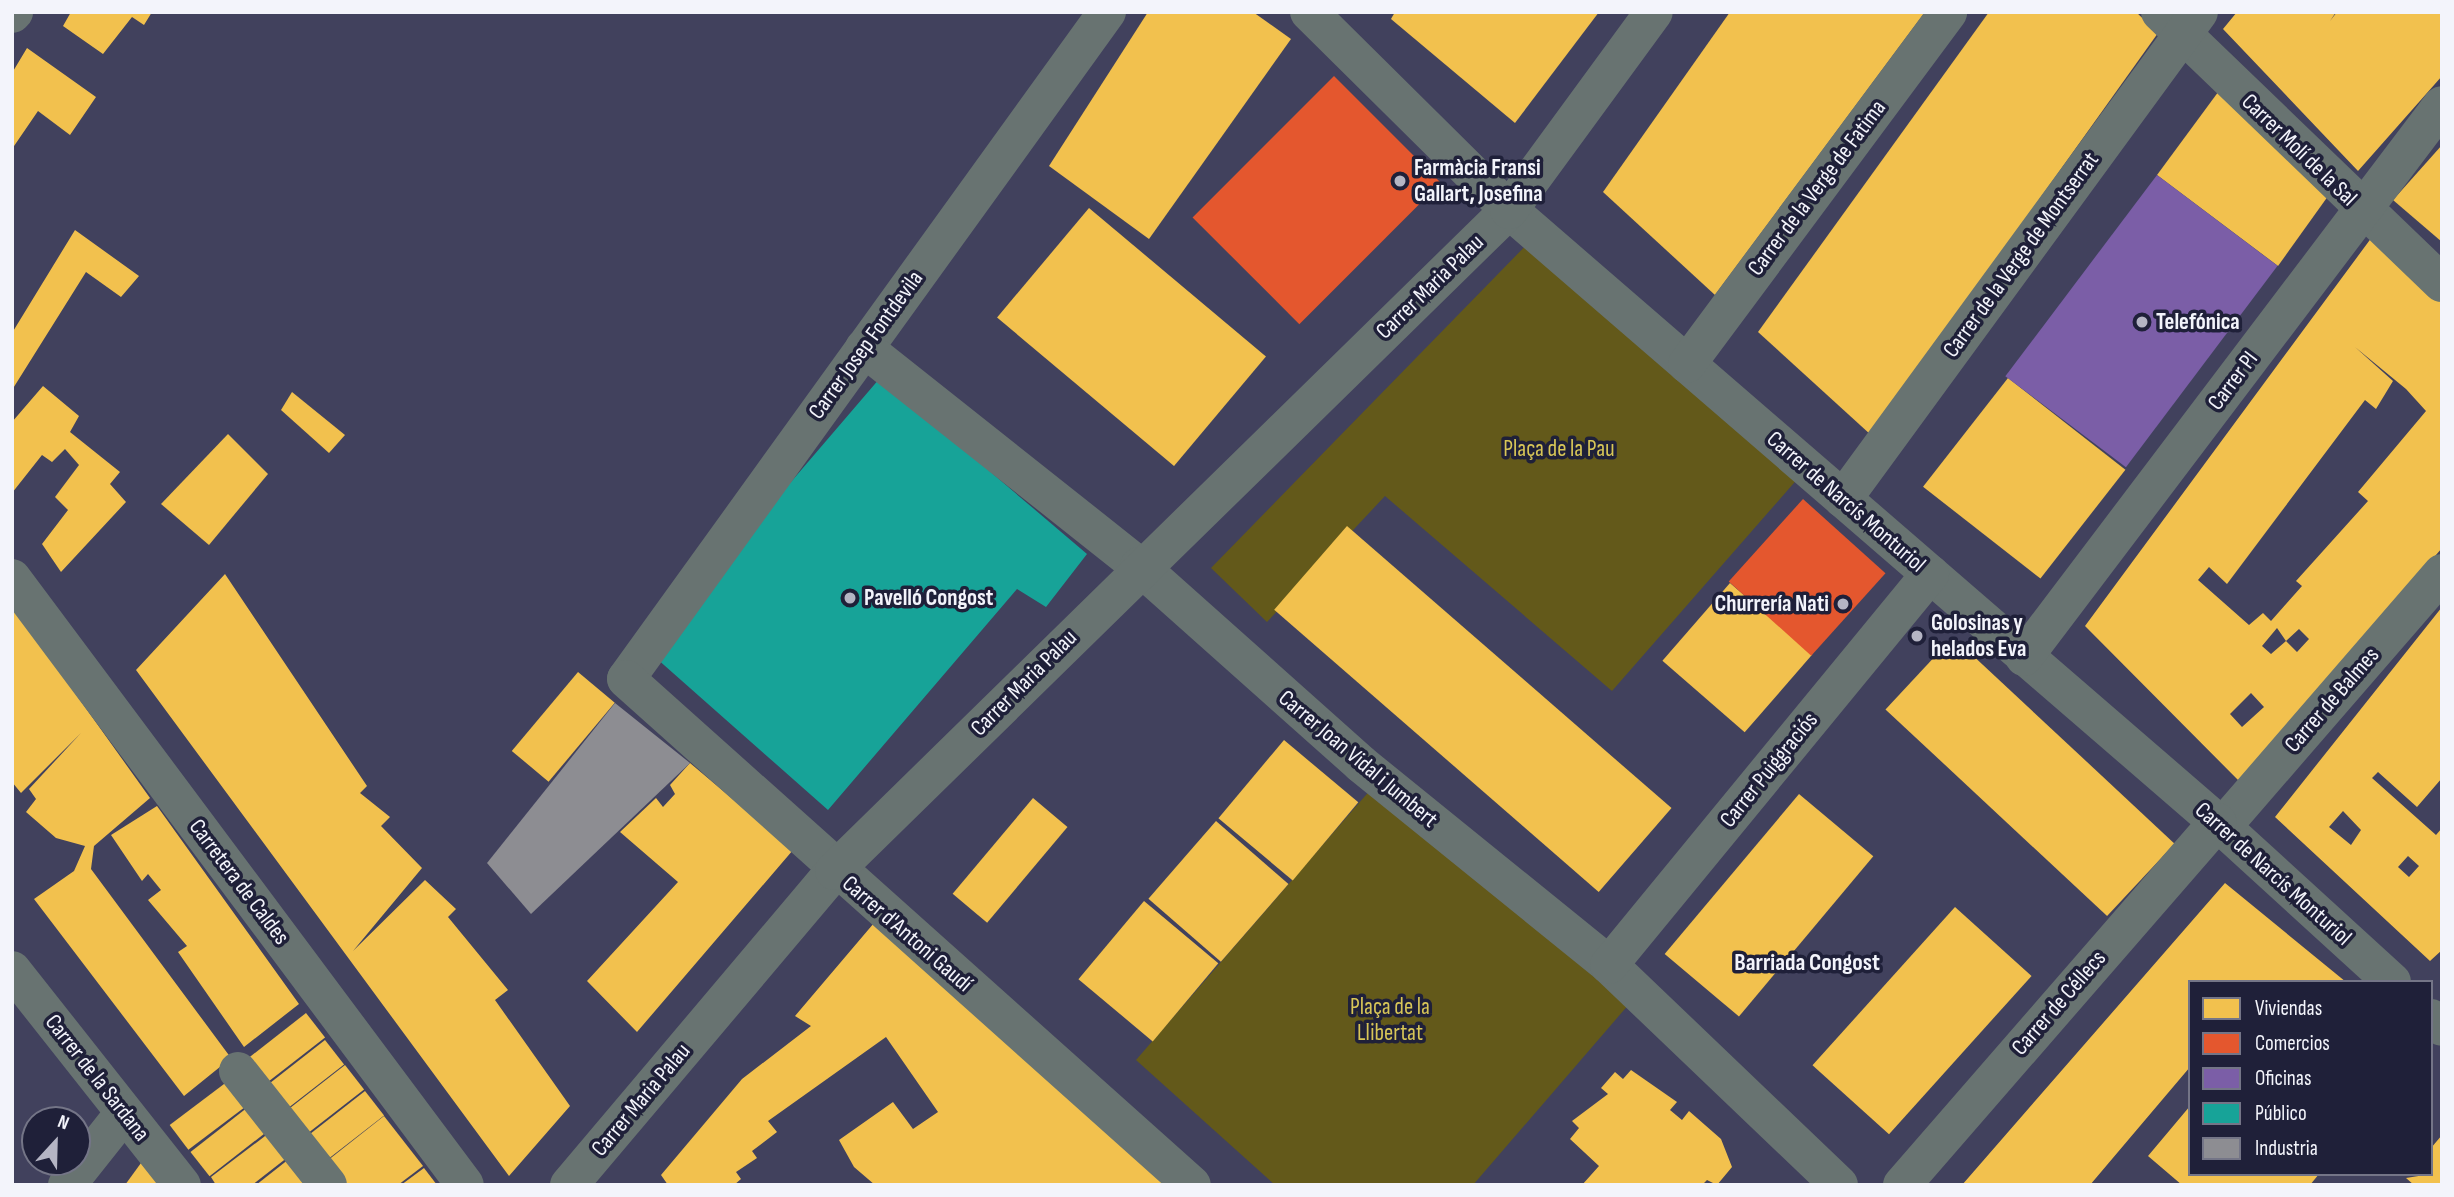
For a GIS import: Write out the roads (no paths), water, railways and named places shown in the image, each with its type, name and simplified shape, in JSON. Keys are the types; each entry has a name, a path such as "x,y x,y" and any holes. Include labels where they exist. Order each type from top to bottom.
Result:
{"street":[{"name":"Carrer Josep Fontdevila","path":"626,679 1107,12"},
{"name":"Carrer de Narcís Monturiol","path":"1309,12 1509,210 2220,825 2390,980"},
{"name":"Carrer Maria Palau","path":"569,1185 834,871 1139,566 1509,210 1654,12"},
{"name":"Carrer de la Verge de Fatima","path":"1687,364 1948,12"},
{"name":"Carrer Molí de la Sal","path":"2180,20 2362,210 2442,284"},
{"name":"Carrer de la Verge de Montserrat","path":"1843,499 2180,20"},
{"name":"Carrer PI","path":"2024,657 2442,105"},
{"name":"Carrer Joan Vidal i Jumbert","path":"864,348 1139,566 1361,764 1609,965 1839,1185"},
{"name":"Carrer de Balmes","path":"2220,825 2442,573"},
{"name":"Carrer Puiggraciós","path":"1609,965 1930,574"},
{"name":"Carretera de Caldes","path":"12,579 465,1185"},
{"name":"Carrer d'Antoni Gaudí","path":"626,679 834,871 1192,1185"},
{"name":"Carrer de Céllecs","path":"1902,1185 2220,825"},
{"name":"Carrer de la Sardana","path":"12,970 182,1185"},
{"path":"238,1071 328,1185"},
{"path":"67,1185 124,1113"}],"place":[{"name":"Farmàcia Fransi Gallart, Josefina","path":"1400,181"},
{"name":"Telefónica","path":"2142,322"},
{"name":"Pavelló Congost","path":"850,598"},
{"name":"Churrería Nati","path":"1843,604"},
{"name":"Golosinas y helados Eva","path":"1917,636"}],"district":[{"name":"Barriada Congost","path":"1807,963"}],"park label":[{"name":"Plaça de la Pau","path":"1559,449"},
{"name":"Plaça de la Llibertat","path":"1390,1020"}]}
